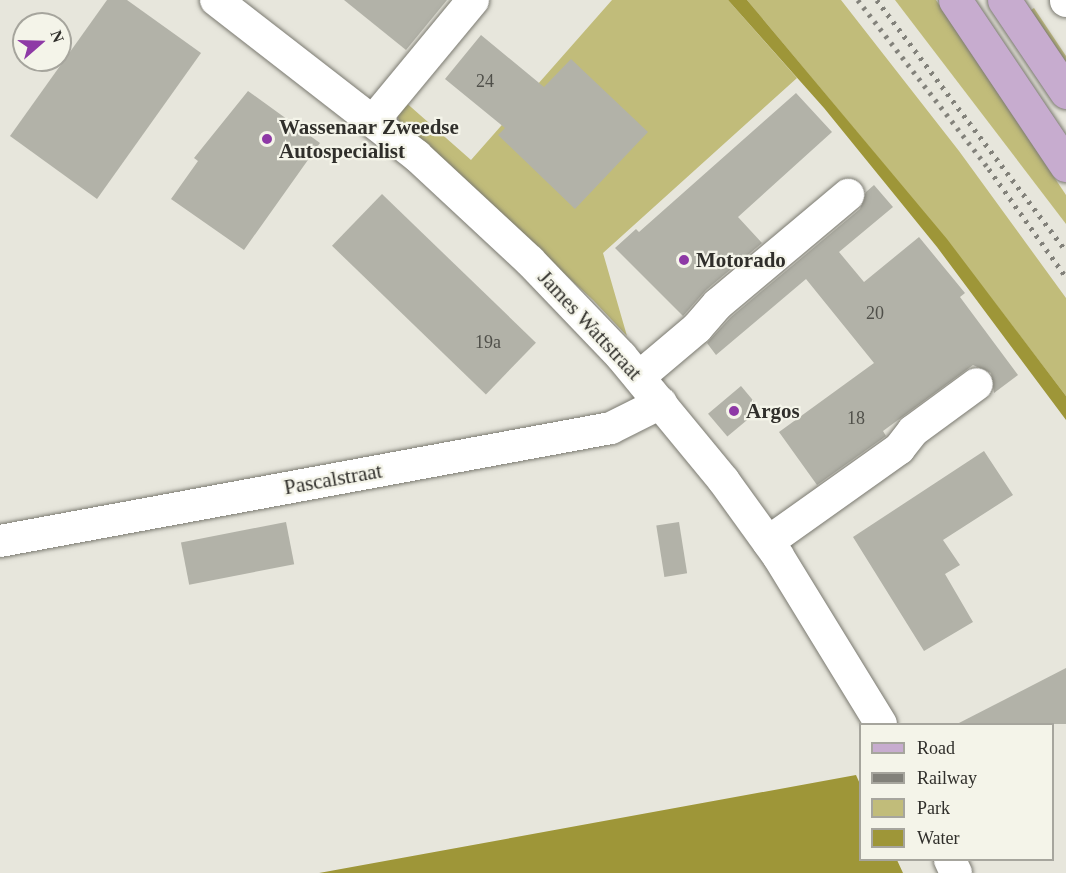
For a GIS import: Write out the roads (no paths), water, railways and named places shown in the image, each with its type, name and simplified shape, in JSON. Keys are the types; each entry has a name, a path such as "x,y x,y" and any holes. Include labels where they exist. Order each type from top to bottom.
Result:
{"main road":[{"path":"955,0 1066,165"},
{"path":"1004,0 1066,92"}],"street":[{"name":"James Wattstraat","path":"216,0 373,121 485,217 639,377 662,403 768,542 829,635 880,723"},
{"path":"373,121 473,0"},
{"path":"639,377 697,328 718,304 848,195"},
{"path":"768,542 899,449 913,431 977,384"},
{"name":"Pascalstraat","path":"0,541 611,428 662,403"}],"water":[{"path":"728,0 747,0 947,239 1066,396 1066,420 937,247 824,108"},
{"path":"856,775 859,782 859,861 897,861 903,873 319,873"}],"railway":[{"path":"858,0 989,169 1066,277"},
{"path":"877,0 1066,251"}],"place":[{"name":"Wassenaar Zweedse Autospecialist","path":"267,139"},
{"name":"Motorado","path":"684,260"},
{"name":"Argos","path":"734,411"}]}
